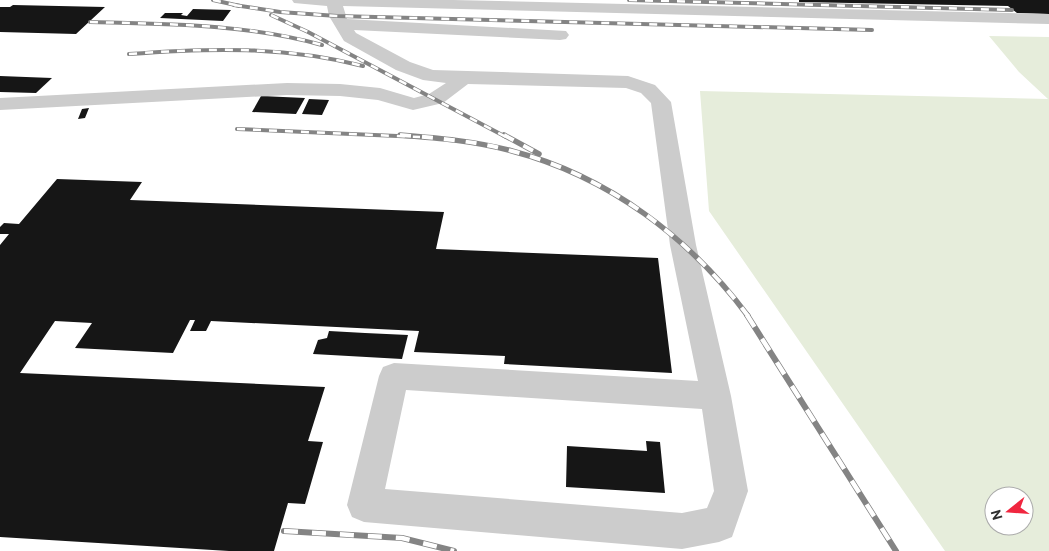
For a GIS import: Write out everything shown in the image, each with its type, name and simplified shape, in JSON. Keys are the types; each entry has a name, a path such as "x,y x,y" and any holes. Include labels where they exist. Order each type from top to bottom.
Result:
{"lane":[{"path":"300,0 384,26 560,35"},
{"path":"338,13 391,3 1049,19"},
{"path":"384,26 391,3"},
{"path":"338,13 350,37 403,66 430,76 628,82 648,89 661,102 683,245 716,396 731,491 719,524 682,531 364,505 394,376 716,396"},
{"path":"0,104 287,90 340,90 380,94 413,104 436,99 464,78"}],"green space":[{"path":"989,36 1049,37 1049,551 945,551 709,211 700,91 1048,99 1019,72"}],"building":[{"path":"799,0 1049,0 1049,14 1017,13 1008,6 799,2"},
{"path":"13,5 105,7 76,34 0,32 0,7 10,7"},
{"path":"193,9 231,10 223,21 160,18 165,13 183,13 181,15 187,16"},
{"path":"0,76 52,78 36,93 0,92"},
{"path":"261,96 305,98 296,114 252,112"},
{"path":"309,99 329,100 322,115 302,114"},
{"path":"89,108 85,118 78,119 82,109"},
{"path":"57,179 142,182 130,200 444,212 436,249 658,258 672,373 504,364 505,356 414,352 419,331 211,321 206,331 190,331 195,320 190,320 173,353 75,348 92,323 55,321 20,373 325,387 308,441 323,442 305,504 288,503 274,551 229,551 0,537 0,245 9,234 0,234 0,227 4,223 19,224"},
{"path":"329,331 408,335 402,359 313,354 318,340 327,338"},
{"path":"646,441 660,442 665,493 566,487 567,446 647,451"}],"railway":[{"path":"213,0 239,6"},
{"path":"629,0 1012,10"},
{"path":"234,5 239,6"},
{"path":"239,6 280,12 337,16 872,30"},
{"path":"271,15 308,32 506,137"},
{"path":"90,22 207,26 265,33 322,45"},
{"path":"129,54 247,50 305,55 363,66"},
{"path":"237,129 420,137"},
{"path":"400,135 456,140 512,151 547,162 581,176 614,194 673,236 700,261 748,316"},
{"path":"504,135 539,154"},
{"path":"747,315 896,551"},
{"path":"284,531 402,538 454,551"}]}
